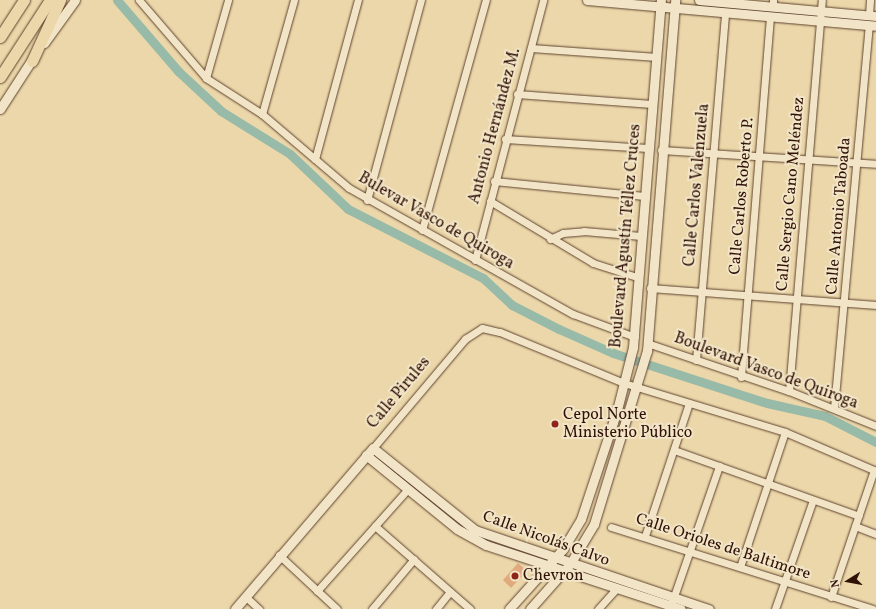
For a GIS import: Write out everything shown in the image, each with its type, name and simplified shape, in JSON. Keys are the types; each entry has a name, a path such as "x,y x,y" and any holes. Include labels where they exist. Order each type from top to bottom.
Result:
{"main road":[{"path":"0,37 24,0"},
{"path":"0,77 50,0"},
{"path":"32,60 60,0"}],"street":[{"path":"0,109 32,60 75,0"},
{"name":"Bulevar Vasco de Quiroga","path":"139,0 206,78 262,114 315,159 367,200 573,314 635,337"},
{"path":"206,78 228,0"},
{"path":"262,114 294,0"},
{"path":"315,159 358,0"},
{"path":"367,200 421,0"},
{"path":"422,230 486,0"},
{"name":"Antonio Hernández M.","path":"475,260 494,181 543,0"},
{"path":"587,0 660,4 674,10 770,17 820,23 873,26"},
{"name":"Boulevard Agustín Téllez Cruces","path":"530,609 570,564 594,524 637,387 647,347 661,150 675,0"},
{"path":"698,0 773,3 872,15 870,0"},
{"name":"Calle Sergio Cano Meléndez","path":"789,391 822,0"},
{"name":"Boulevard Agustín Téllez Cruces","path":"509,609 554,559 581,519 624,383 633,347 635,337 637,277 657,57 660,4"},
{"name":"Calle Carlos Valenzuela","path":"696,360 725,13"},
{"name":"Calle Carlos Roberto P.","path":"741,377 770,17"},
{"name":"Calle Antonio Taboada","path":"834,408 846,303 858,162 873,26"},
{"path":"530,48 657,57"},
{"path":"517,94 652,104"},
{"path":"505,139 648,148"},
{"path":"661,150 714,152 876,164"},
{"path":"494,181 644,196"},
{"path":"490,201 550,239 606,270 637,277"},
{"path":"550,239 563,233 584,231 641,236"},
{"path":"650,288 876,305"},
{"name":"Calle Pirules","path":"235,609 279,555 373,448 465,339 482,328 500,332 624,383 785,432 875,470"},
{"name":"Boulevard Vasco de Quiroga","path":"647,347 696,360 741,377 789,391 876,426"},
{"path":"645,536 690,403"},
{"path":"740,567 785,432"},
{"name":"Calle Nicolás Calvo","path":"373,448 475,530 672,602 681,609"},
{"path":"674,450 859,516"},
{"name":"Calle Nicolás Calvo","path":"366,455 469,538 547,567 616,589 709,609"},
{"path":"672,602 691,551 719,466"},
{"path":"832,597 875,470"},
{"path":"317,591 408,490"},
{"path":"775,609 814,500"},
{"path":"375,526 470,609"},
{"path":"855,526 876,534"},
{"name":"Calle Orioles de Baltimore","path":"611,527 645,536 872,609"},
{"path":"279,555 337,609"},
{"path":"372,609 414,559"},
{"path":"598,609 616,589"},
{"path":"436,609 450,592"},
{"path":"246,597 259,609"}],"building":[{"name":"Chevron","path":"518,563 527,571 511,588 503,580"}],"waterway":[{"path":"117,0 178,71 221,111 290,154 348,209 483,278 512,305 559,329 613,353 767,403 825,416 876,442"}],"place":[{"name":"Cepol Norte Ministerio Público","path":"555,424"},
{"name":"Chevron","path":"515,576"}]}
